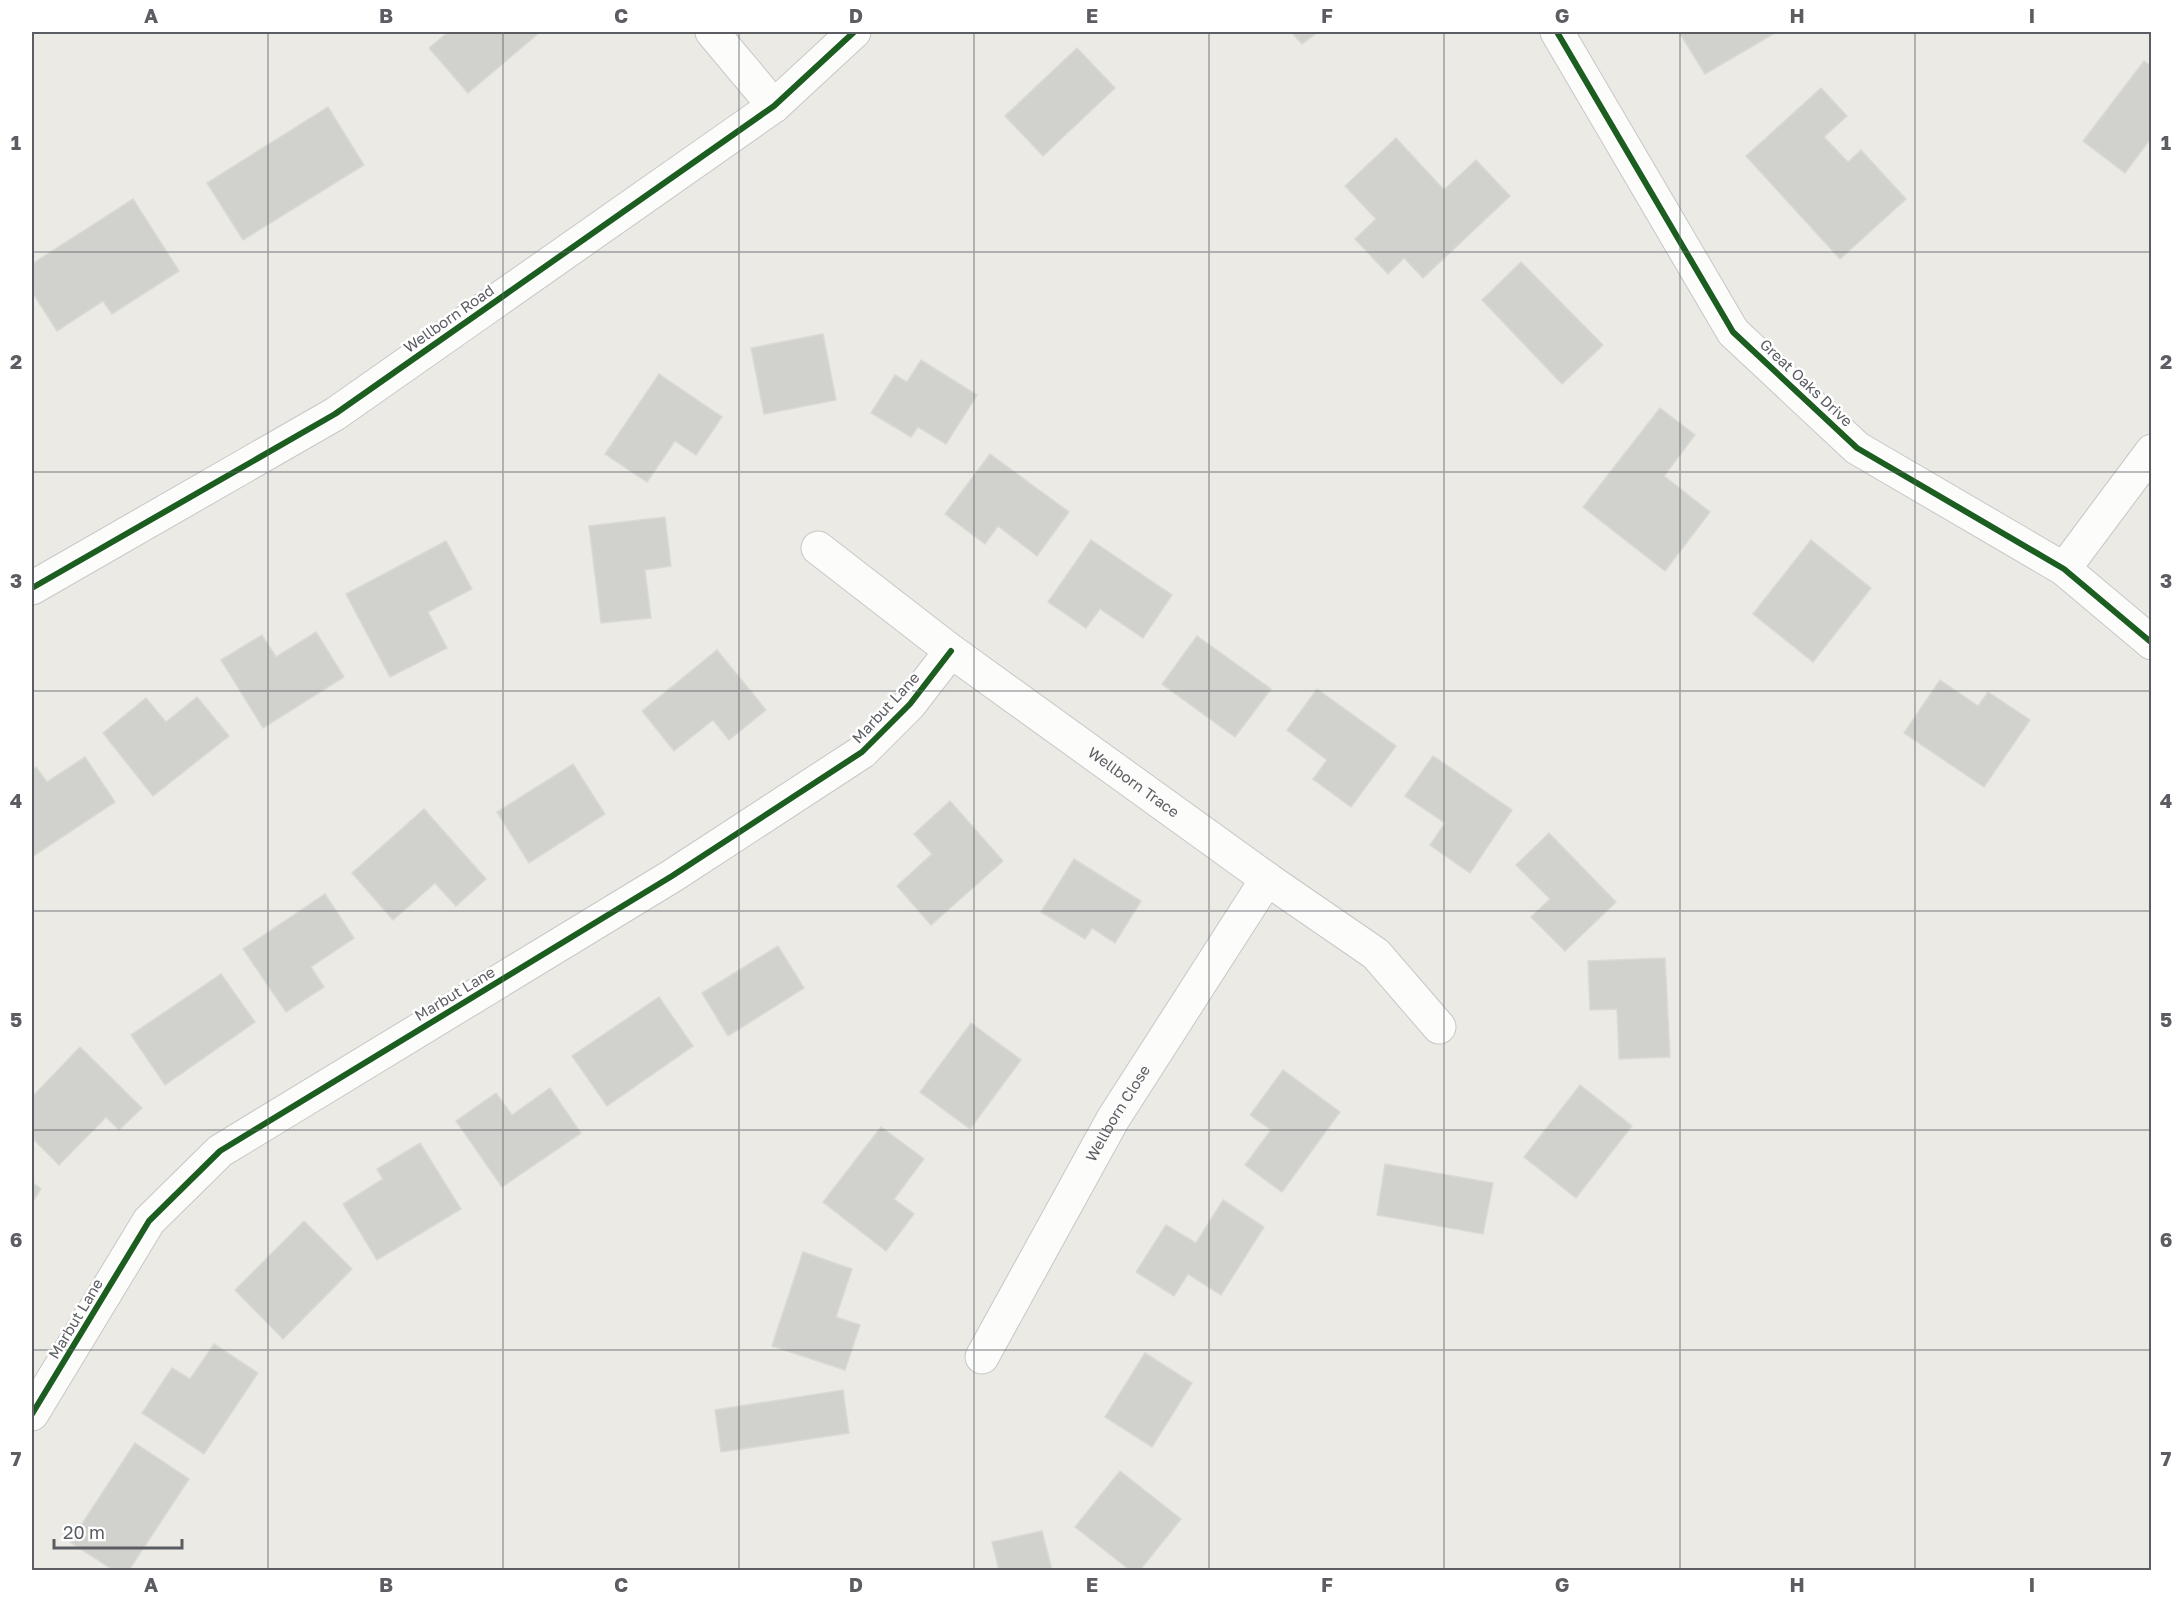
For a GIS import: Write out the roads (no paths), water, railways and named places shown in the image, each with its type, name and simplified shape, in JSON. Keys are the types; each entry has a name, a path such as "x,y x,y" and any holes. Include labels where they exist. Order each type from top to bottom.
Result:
{"street":[{"path":"712,32 774,106"},
{"name":"Wellborn Road","path":"32,588 335,414 774,106 854,32"},
{"name":"Great Oaks Drive","path":"1557,32 1733,332 1857,448 2064,569 2151,643"},
{"path":"2064,569 2151,451"},
{"name":"Wellborn Trace","path":"818,548 951,651 1267,879 1376,954 1439,1027"},
{"name":"Marbut Lane","path":"32,1414 149,1221 220,1151 672,876 862,752 910,704 951,651"},
{"name":"Wellborn Close","path":"982,1357 1113,1119 1267,879"}]}
